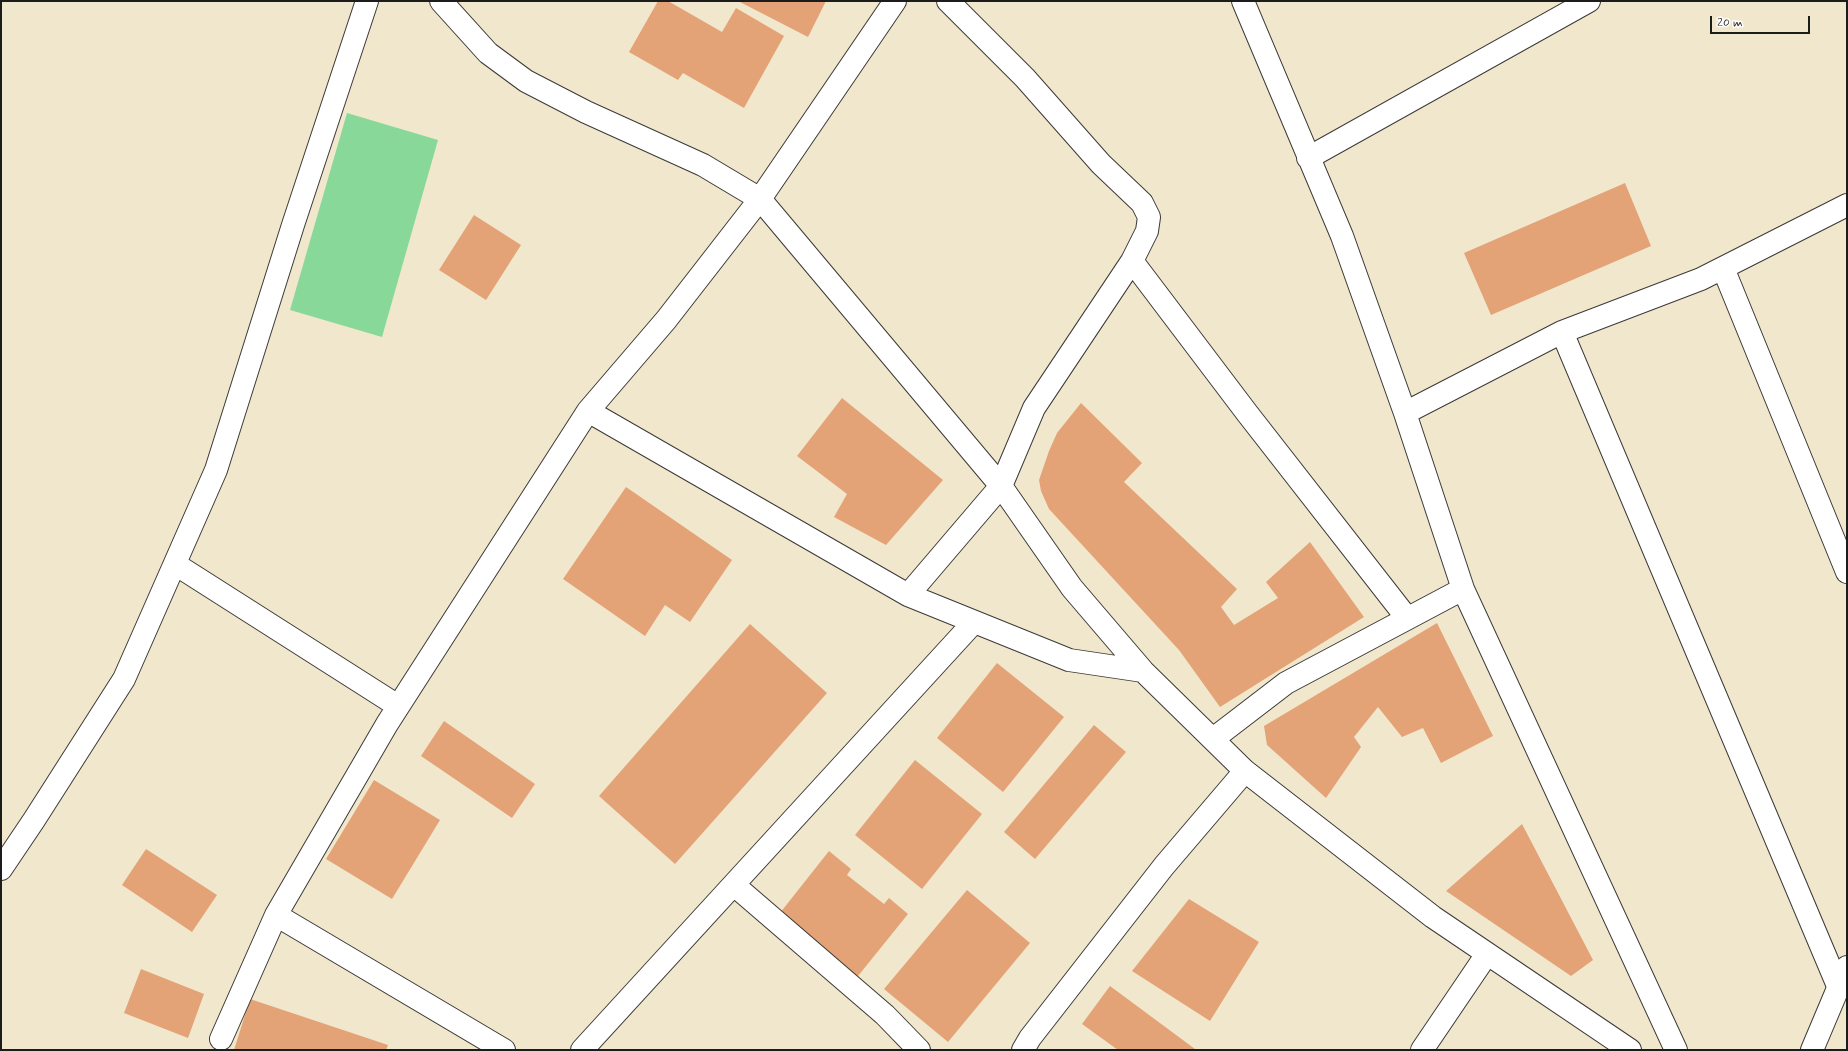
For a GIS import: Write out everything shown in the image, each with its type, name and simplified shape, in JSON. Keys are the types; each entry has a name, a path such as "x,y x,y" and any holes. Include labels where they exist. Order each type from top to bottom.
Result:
{"street":[{"path":"1,868 34,820 124,679 216,470 291,233 367,1"},
{"path":"221,1039 276,915 398,706 588,411 666,320 760,199 895,1"},
{"path":"908,594 1001,486 1034,408 1132,261 1147,231 1149,217 1142,203 1101,164 1025,78 948,1"},
{"path":"1243,1 1345,243 1406,413 1463,589 1676,1050"},
{"path":"1308,158 1589,1"},
{"path":"450,5 488,53 526,82 586,112 703,166 760,199 1001,486 1072,588 1143,671 1245,771 1433,917 1630,1050"},
{"path":"1406,413 1562,332 1701,279 1847,205"},
{"path":"1132,261 1247,413 1407,618"},
{"path":"1723,268 1847,572"},
{"path":"1562,332 1843,976 1812,1050"},
{"path":"588,411 908,594 1069,660 1143,671"},
{"path":"175,564 398,706"},
{"path":"1213,739 1286,683 1463,589"},
{"path":"582,1050 974,622"},
{"path":"1023,1050 1030,1038 1164,866 1245,771"},
{"path":"734,885 885,1015 919,1050"},
{"path":"276,915 504,1050"},
{"path":"1422,1050 1487,954"}],"green space":[{"path":"347,113 438,140 382,337 290,310"}],"building":[{"path":"658,1 668,1 722,32 736,8 784,36 744,108 683,73 678,80 629,52"},
{"path":"738,1 826,1 808,37"},
{"path":"1625,183 1651,246 1491,315 1464,253"},
{"path":"474,215 521,245 486,300 439,270"},
{"path":"842,398 943,480 886,545 834,517 847,494 797,456"},
{"path":"1081,403 1142,463 1124,482 1237,589 1221,607 1234,625 1278,598 1266,582 1310,542 1364,617 1220,707 1179,650 1049,509 1041,491 1039,480 1057,433"},
{"path":"626,487 732,560 690,622 665,605 645,636 563,579"},
{"path":"1437,623 1493,736 1441,763 1423,728 1402,737 1378,707 1354,737 1361,747 1326,798 1267,745 1264,726"},
{"path":"750,624 827,693 675,864 599,796"},
{"path":"997,663 1064,717 1003,792 937,738"},
{"path":"444,721 535,784 512,818 421,756"},
{"path":"1094,725 1126,752 1035,859 1004,832"},
{"path":"915,760 982,814 922,889 855,835"},
{"path":"374,780 440,820 392,899 326,859"},
{"path":"1522,824 1593,960 1571,976 1446,891"},
{"path":"146,849 217,895 192,932 122,885"},
{"path":"829,851 851,869 847,875 884,904 889,898 908,914 854,981 776,918"},
{"path":"967,890 1030,943 948,1042 884,989"},
{"path":"1189,899 1259,942 1210,1021 1132,971"},
{"path":"141,969 204,994 188,1038 124,1013"},
{"path":"1110,986 1195,1049 1118,1050 1082,1024"},
{"path":"250,999 388,1045 386,1050 234,1050"}]}
